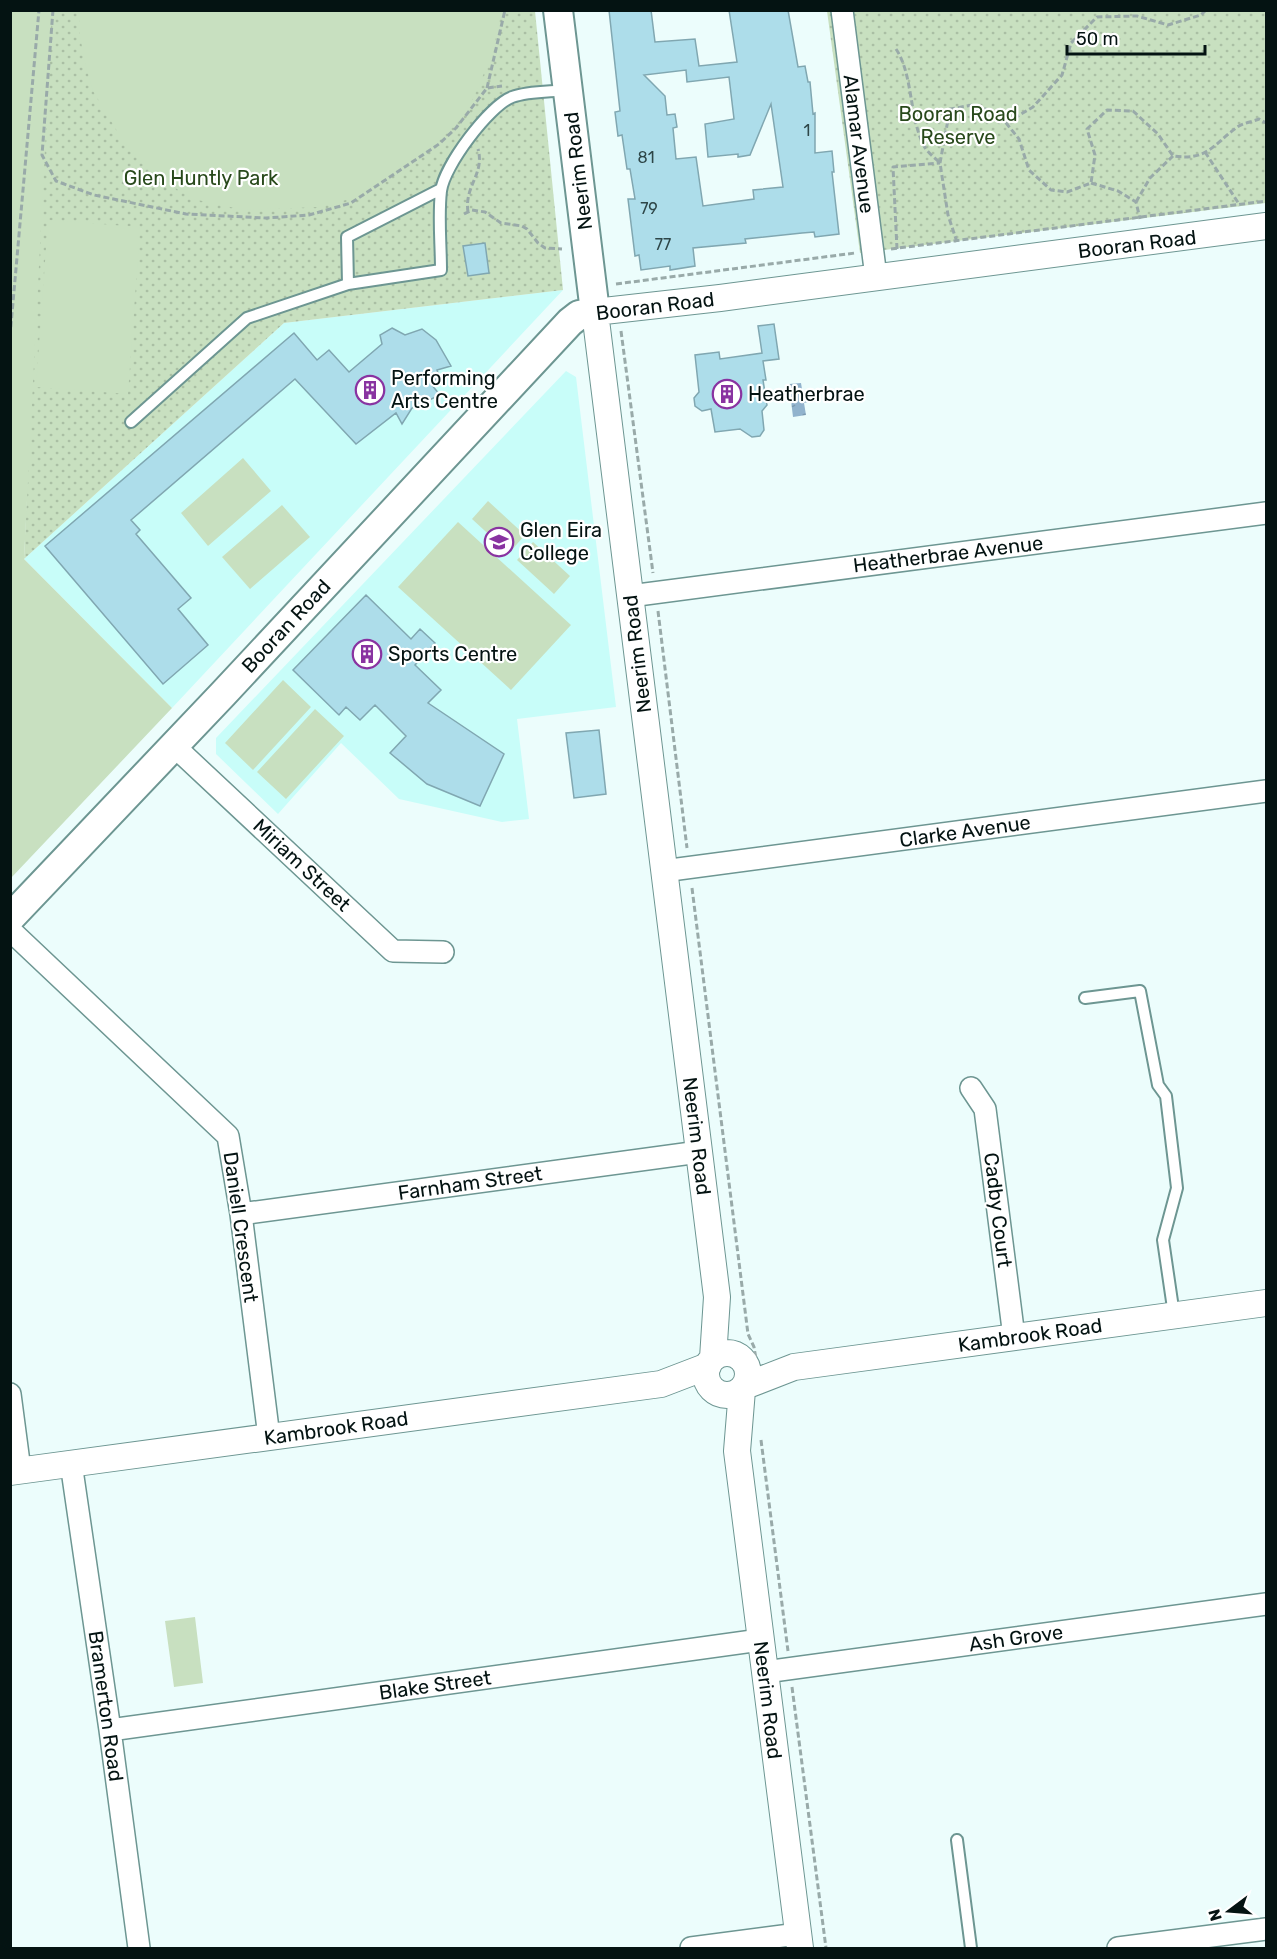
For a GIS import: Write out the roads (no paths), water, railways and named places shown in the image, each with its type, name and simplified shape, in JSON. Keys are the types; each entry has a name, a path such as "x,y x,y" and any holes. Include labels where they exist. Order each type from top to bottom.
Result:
{"main road":[{"name":"Neerim Road","path":"558,10 595,312"},
{"name":"Booran Road","path":"10,918 570,322 579,315 595,312"}],"street":[{"name":"Alamar Avenue","path":"842,10 873,251 888,276"},
{"name":"Booran Road","path":"595,312 1261,227"},
{"name":"Neerim Road","path":"595,312 717,1297 731,1360"},
{"name":"Heatherbrae Avenue","path":"630,596 1266,513"},
{"name":"Miriam Street","path":"174,745 393,951 443,952"},
{"name":"Clarke Avenue","path":"663,871 1266,791"},
{"name":"Daniell Crescent","path":"10,930 228,1136 241,1214 269,1437"},
{"name":"Cadby Court","path":"971,1088 985,1109 1014,1337"},
{"name":"Farnham Street","path":"241,1214 699,1152"},
{"name":"Kambrook Road","path":"15,1471 661,1384 731,1360 794,1367 1266,1303"},
{"path":"731,1360 748,1372 743,1388 730,1396 715,1392 706,1379 731,1360"},
{"name":"Kambrook Road","path":"743,1388 794,1367"},
{"name":"Kambrook Road","path":"661,1384 715,1392"},
{"name":"Neerim Road","path":"743,1388 737,1451 799,1941"},
{"name":"Neerim Road","path":"715,1392 737,1451"},
{"path":"10,1394 15,1471"},
{"name":"Bramerton Road","path":"71,1463 139,1948"},
{"name":"Ash Grove","path":"765,1672 1266,1604"},
{"name":"Blake Street","path":"110,1730 760,1640"},
{"path":"1118,1948 1202,1943 1266,1929"},
{"path":"691,1948 799,1941"}],"lane":[{"path":"131,422 247,318 348,284 441,270 441,189 455,158 496,108 507,100 525,94 568,90"},
{"path":"348,284 347,237 441,189"},
{"path":"1085,998 1140,991 1158,1085 1166,1096 1177,1188 1163,1240 1174,1316"},
{"path":"957,1840 971,1948"}],"water":[{"path":"801,383 803,395 807,395 808,402 804,403 806,415 793,417 789,384"}],"place":[{"name":"Performing Arts Centre","path":"370,390"},
{"name":"Heatherbrae","path":"727,394"},
{"name":"Glen Eira College","path":"499,542"},
{"name":"Sports Centre","path":"367,654"}],"park label":[{"name":"Booran Road Reserve","path":"958,126"},
{"name":"Glen Huntly Park","path":"201,178"}]}
